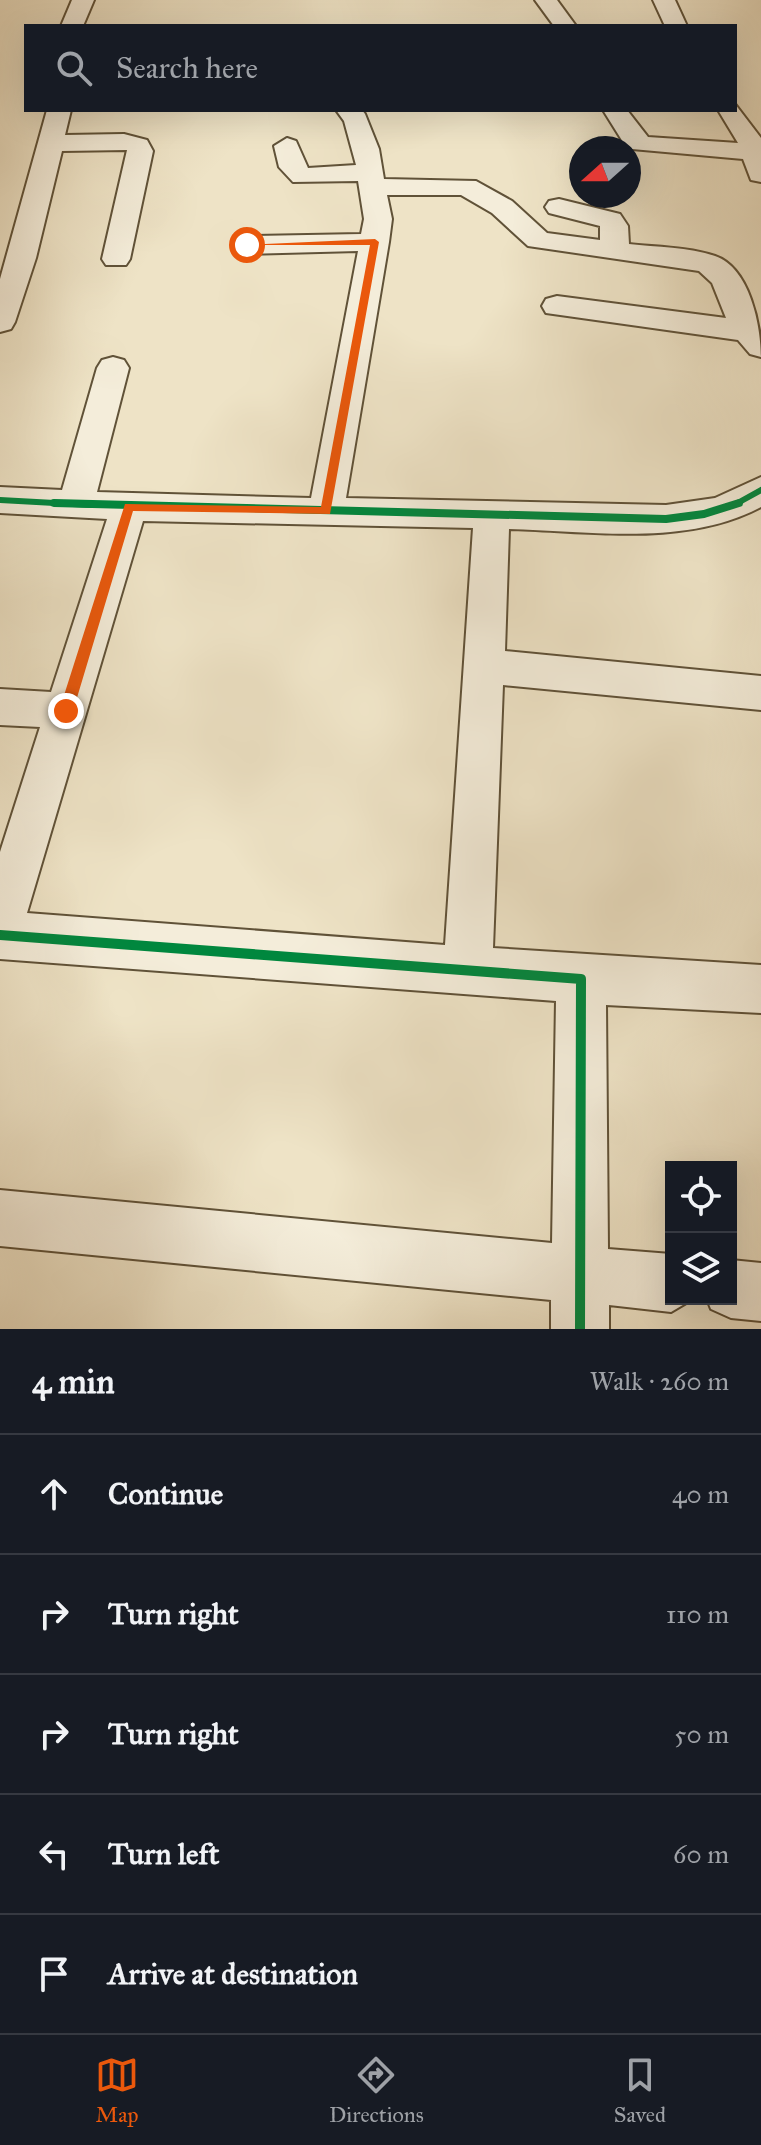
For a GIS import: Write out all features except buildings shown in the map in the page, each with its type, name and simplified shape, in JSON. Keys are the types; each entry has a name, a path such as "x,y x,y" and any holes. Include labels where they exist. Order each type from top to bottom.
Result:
{"street":[{"path":"73,24 83,0"},
{"path":"546,0 564,24"},
{"path":"664,0 675,24"},
{"path":"0,322 11,259 58,112"},
{"path":"326,511 378,219 373,180 356,119 350,112"},
{"path":"616,112 632,137 641,144 758,165 742,114"},
{"path":"50,143 124,142 138,145 140,151 116,259"},
{"path":"287,146 292,167 302,176 476,189 502,207 538,240 708,263 727,279 754,339"},
{"path":"559,207 610,220 614,226 615,250"},
{"path":"247,245 375,242"},
{"path":"557,306 754,339"},
{"path":"76,504 113,368"},
{"path":"0,500 129,507 614,519 706,516 742,504 761,490"},
{"path":"129,507 1,924 581,979 761,989"},
{"path":"468,968 492,516"},
{"path":"486,666 761,693"},
{"path":"0,707 66,711"},
{"path":"580,1329 577,1274 581,979"},
{"path":"0,1218 665,1282"},
{"path":"737,1290 761,1292"}],"cycle path":[{"path":"0,500 129,507 666,519 716,511 739,503 761,490"},
{"path":"0,935 581,979 580,1329"}],"route":[{"path":"66,711 129,507 326,511 347,381 375,242 247,245"}]}
